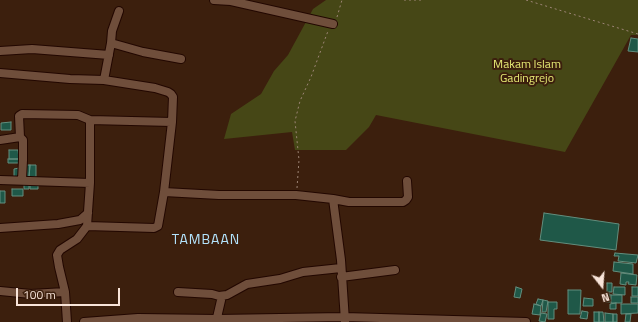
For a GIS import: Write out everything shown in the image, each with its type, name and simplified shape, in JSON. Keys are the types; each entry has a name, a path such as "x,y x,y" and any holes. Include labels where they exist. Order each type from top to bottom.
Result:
{"street":[{"path":"214,0 231,2 333,24"},
{"path":"104,80 112,31 119,11"},
{"path":"111,43 143,52 181,59"},
{"path":"0,51 32,49 108,55"},
{"path":"0,73 70,79 104,80 155,88 170,92 173,98 172,122 164,192 158,226 154,228 87,226"},
{"path":"22,180 23,140 20,137 19,116 22,114 78,115 90,120 172,122"},
{"path":"67,322 65,292 57,255 60,250 77,239 87,226 90,183 90,120"},
{"path":"0,140 20,137"},
{"path":"0,180 90,183"},
{"path":"164,192 219,195 296,195 349,202 403,202 408,197 407,181"},
{"path":"333,199 341,268 344,320"},
{"path":"0,228 65,223 80,220 88,213"},
{"path":"178,292 222,296 234,292 247,284 280,279 303,272 341,268"},
{"path":"341,277 395,270"},
{"path":"0,291 31,294 65,292"},
{"path":"216,321 222,296"},
{"path":"84,322 138,320 344,320 526,322"}],"path":[{"path":"296,195 299,160 295,121 300,101 328,32 338,16 342,0"},
{"path":"404,0 421,0"},
{"path":"526,0 638,34"}],"green space":[{"name":"Makam Islam Gadingrejo","path":"326,0 638,0 638,35 631,35 565,152 376,115 369,127 346,150 295,150 292,132 224,139 231,114 261,94 274,71 288,55 313,9"}],"building":[{"path":"631,38 638,39 638,52 628,51"},
{"path":"11,122 11,130 1,130 1,123"},
{"path":"9,150 18,150 19,159 9,159"},
{"path":"8,159 19,159 19,163 8,163"},
{"path":"24,165 30,165 29,177 24,177"},
{"path":"30,165 36,165 36,177 29,177"},
{"path":"19,168 19,177 14,177 14,169"},
{"path":"24,182 29,182 29,189 24,189"},
{"path":"38,183 38,189 30,189 30,184"},
{"path":"12,189 23,189 23,196 12,196"},
{"path":"0,191 5,191 5,203 0,203"},
{"path":"544,213 619,224 616,250 540,240"},
{"path":"615,253 638,255 636,263 618,261 619,256 614,256"},
{"path":"614,262 633,264 633,274 613,271"},
{"path":"621,273 637,275 636,285 628,284 629,282 626,282 626,285 620,284"},
{"path":"607,283 612,283 612,292 607,292"},
{"path":"516,287 522,289 520,298 514,297"},
{"path":"614,287 625,287 625,295 613,294"},
{"path":"632,287 638,287 638,296 632,296"},
{"path":"568,290 581,290 580,314 568,314"},
{"path":"606,294 610,294 610,302 605,302"},
{"path":"611,295 622,295 622,303 611,303"},
{"path":"631,297 638,297 638,303 631,303"},
{"path":"584,298 593,299 593,306 583,306"},
{"path":"538,299 543,300 541,306 536,304"},
{"path":"543,300 548,301 546,312 542,312"},
{"path":"548,302 557,302 557,309 554,309 554,319 548,319"},
{"path":"616,303 616,309 610,309 610,304"},
{"path":"534,304 541,306 540,315 532,314"},
{"path":"621,304 638,304 638,313 621,314"},
{"path":"582,311 588,312 587,319 580,318"},
{"path":"594,312 599,312 599,322 594,322"},
{"path":"599,312 603,312 604,322 599,322"},
{"path":"541,313 547,314 545,322 539,321"},
{"path":"605,313 613,314 613,322 605,322"},
{"path":"613,314 617,314 617,322 613,322"},
{"path":"626,314 631,314 630,322 625,322"}],"district":[{"name":"TAMBAAN","path":"206,241"}]}
